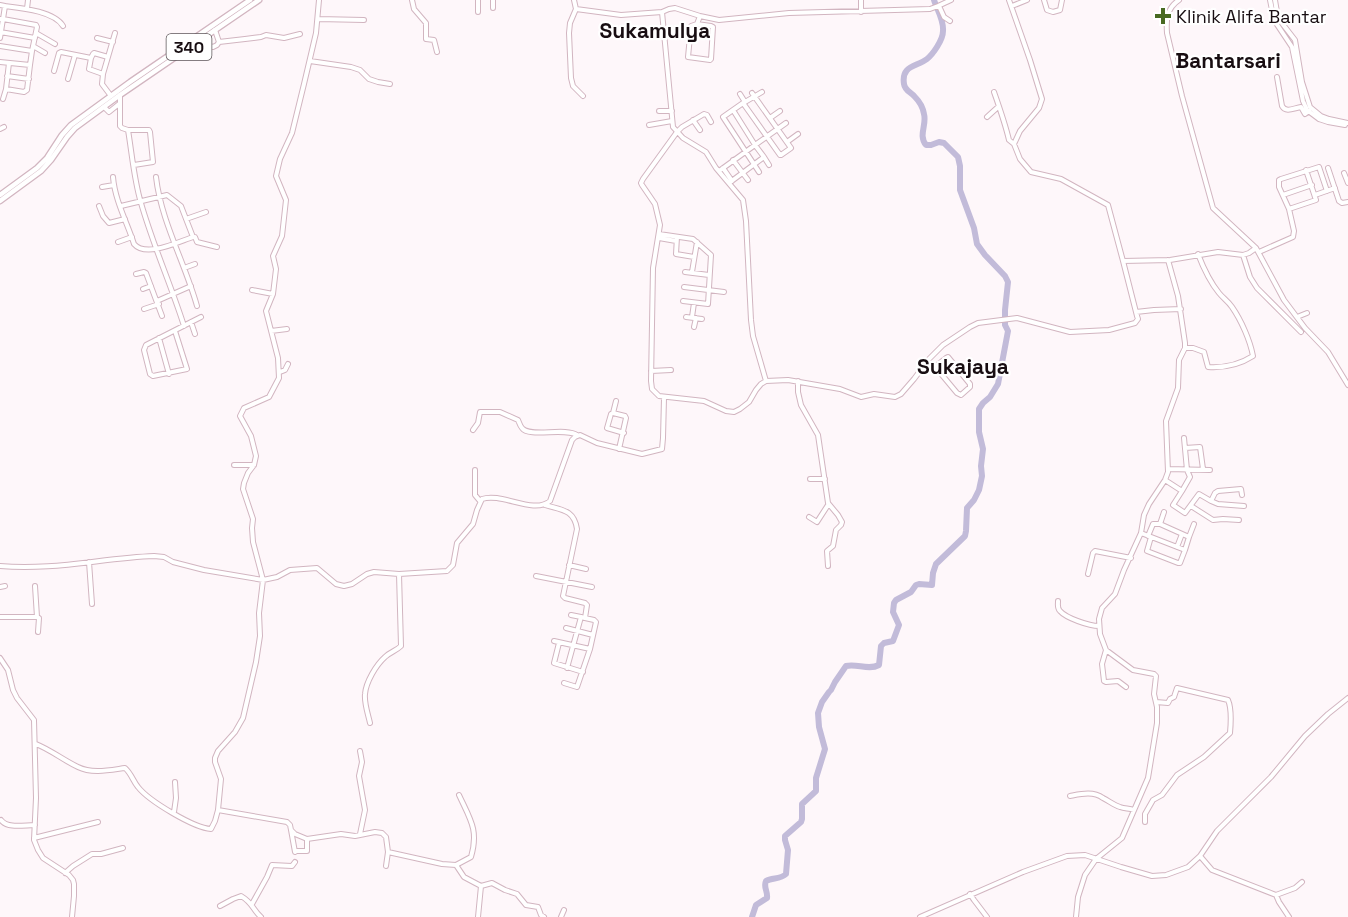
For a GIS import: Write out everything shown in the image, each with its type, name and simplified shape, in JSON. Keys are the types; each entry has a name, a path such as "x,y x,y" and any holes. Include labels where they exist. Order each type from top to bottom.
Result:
{"main road":[{"name":"340","path":"0,201 41,171 75,128 119,93 194,42 250,0"},
{"name":"340","path":"194,42 259,0"},
{"name":"340","path":"0,195 37,168 71,125 111,96 119,93"}],"street":[{"path":"27,9 28,0"},
{"path":"36,744 84,769 106,771 125,768 136,785 150,799 165,809 193,823 210,829 213,826 218,810 221,779 215,758 218,751 235,732 245,713 260,636 259,613 262,580 252,531 253,519 243,489 256,459 254,444 240,420 240,414 246,407 271,395 279,380 278,358 266,311 273,294 276,269 273,256 283,234 286,200 276,176 280,159 292,133 310,61 319,0"},
{"path":"412,0 416,12 426,22 426,39 434,40 437,52"},
{"path":"478,0 478,12"},
{"path":"493,0 493,8"},
{"path":"574,0 576,9 570,23 569,33 571,78 573,86 583,96"},
{"path":"674,0 675,8"},
{"path":"861,0 861,12"},
{"path":"576,9 621,15 662,12 675,8 719,20 937,6 951,0"},
{"path":"1009,0 1042,99 1039,108 1020,131 1014,144"},
{"path":"1011,6 1027,0"},
{"path":"1044,0 1047,10 1053,12 1060,10 1062,0"},
{"path":"1179,0 1170,9 1166,24 1167,33 1211,204 1216,212 1258,250 1284,300 1305,328 1328,352 1348,385"},
{"path":"1270,0 1275,20 1295,49"},
{"path":"1275,0 1278,18 1295,40 1303,101 1309,111 1328,122 1346,124"},
{"path":"0,38 2,5 27,9 55,18 63,26"},
{"path":"937,6 944,17 950,21"},
{"path":"662,12 673,127 683,138 706,152 731,182 744,204 751,320 753,336 766,381"},
{"path":"697,24 700,16"},
{"path":"1,19 37,27 26,92 6,89"},
{"path":"318,19 364,20"},
{"path":"697,24 713,27 710,60 688,57 691,26 697,24"},
{"path":"215,30 219,42"},
{"path":"1,32 36,35 55,44"},
{"path":"111,96 102,84 115,33"},
{"path":"194,42 213,47 219,42 267,34 286,38 300,34"},
{"path":"97,38 113,42"},
{"path":"0,46 32,49 45,53"},
{"path":"54,71 60,52 91,58"},
{"path":"103,74 88,69 91,58 93,53 108,57"},
{"path":"68,79 75,55"},
{"path":"310,61 351,67 360,70 369,79 390,84"},
{"path":"0,62 30,65"},
{"path":"3,99 9,63"},
{"path":"1300,75 1310,107 1320,117"},
{"path":"7,76 28,79"},
{"path":"1277,77 1284,109 1301,107 1305,114 1309,111"},
{"path":"759,172 724,116 762,92"},
{"path":"711,122 705,114 677,132 642,183 657,208 660,225 653,268 652,389 664,398 704,401 726,411 740,409 749,402 758,387 766,381 798,381 844,390 861,397 874,394 895,397 908,387 935,353 952,338 973,325 1017,318 1070,332 1082,332 1109,330 1134,324 1138,319 1108,205 1061,179 1038,175 1030,171 1020,159 1014,144 1009,140 1005,119 998,107 994,92"},
{"path":"119,93 120,126 128,130 149,130 150,132 153,162 134,165"},
{"path":"740,94 780,155 791,149 754,95"},
{"path":"104,107 108,112 120,103"},
{"path":"987,117 998,107"},
{"path":"733,110 769,165"},
{"path":"659,111 672,111"},
{"path":"770,118 780,111"},
{"path":"693,120 700,130"},
{"path":"649,125 672,121"},
{"path":"721,170 786,123"},
{"path":"128,130 140,201 184,326"},
{"path":"787,142 798,134"},
{"path":"731,182 764,157"},
{"path":"733,160 748,180"},
{"path":"1123,261 1168,260 1218,252 1243,255 1258,250 1293,237 1294,231 1279,180 1319,167 1327,191"},
{"path":"1328,168 1341,202 1348,202"},
{"path":"1288,210 1314,201 1316,198 1306,170"},
{"path":"1344,173 1348,183"},
{"path":"113,177 117,200 138,249 157,249 193,237"},
{"path":"156,177 159,197 197,306"},
{"path":"102,187 114,185"},
{"path":"1283,195 1312,185"},
{"path":"1315,195 1335,188"},
{"path":"121,206 167,195 179,204 193,237 198,242 217,247"},
{"path":"99,206 106,222 112,223 125,219"},
{"path":"186,219 206,212"},
{"path":"659,236 693,239 711,255 708,304 683,301"},
{"path":"118,242 132,237"},
{"path":"676,239 676,254 694,256"},
{"path":"692,272 697,242"},
{"path":"1185,348 1204,352 1208,367 1241,363 1253,354 1241,322 1233,308 1218,292 1198,254"},
{"path":"1243,255 1254,285 1301,332"},
{"path":"1126,687 1119,682 1104,681 1102,664 1106,650 1099,626 1102,609 1114,596 1141,533 1144,515 1165,480 1168,469 1166,421 1178,388 1179,360 1185,343 1181,309 1168,260"},
{"path":"184,268 195,264"},
{"path":"685,272 710,275"},
{"path":"136,274 146,273 162,316"},
{"path":"143,289 151,286"},
{"path":"144,309 191,286"},
{"path":"684,287 724,292"},
{"path":"252,290 273,294"},
{"path":"694,303 694,327"},
{"path":"1136,312 1181,309"},
{"path":"1297,317 1307,313"},
{"path":"686,316 702,319"},
{"path":"175,331 187,368 170,374 155,376 150,374 144,348 148,343 201,318"},
{"path":"190,322 195,334"},
{"path":"271,332 287,329"},
{"path":"159,338 170,374"},
{"path":"935,353 942,361"},
{"path":"948,357 970,384 970,387 962,394 957,393 937,369 936,366 942,361 948,357"},
{"path":"280,372 285,370 288,364"},
{"path":"651,371 671,370"},
{"path":"798,381 801,405 818,435 828,505 817,522 809,517"},
{"path":"472,430 478,423 480,412 500,412 518,420 524,430 570,431 597,443 642,454 662,448 664,398"},
{"path":"616,401 607,428 624,433"},
{"path":"613,413 626,417 619,449"},
{"path":"544,505 551,498 572,440 578,435"},
{"path":"1185,438 1187,470 1190,477 1173,506 1185,513 1199,494 1216,504 1244,506"},
{"path":"1185,448 1200,447 1203,469"},
{"path":"234,465 254,465"},
{"path":"1168,469 1210,470"},
{"path":"475,470 475,495 480,501"},
{"path":"810,479 825,479"},
{"path":"1165,480 1182,491"},
{"path":"1211,501 1217,492 1241,489 1242,495"},
{"path":"0,566 18,568 145,556 164,557 172,562 204,570 262,580 277,577 290,570 317,568 336,584 344,586 374,572 399,574 440,572 450,569 453,565 457,543 473,524 483,498 495,497 544,505 570,513 577,529 564,598 586,604 569,668"},
{"path":"828,505 838,514 842,524 836,530 834,546 827,551 828,566"},
{"path":"1191,506 1213,520 1239,520"},
{"path":"1160,524 1164,512"},
{"path":"1190,537 1160,524 1153,524 1147,551 1178,563 1181,562 1190,537 1194,524"},
{"path":"1141,533 1185,550"},
{"path":"1177,547 1182,534"},
{"path":"1088,574 1095,551 1131,558"},
{"path":"89,562 92,604"},
{"path":"569,565 586,569"},
{"path":"370,723 365,698 369,682 378,664 400,646 399,574"},
{"path":"536,576 592,587"},
{"path":"35,586 37,617 39,618 38,632"},
{"path":"1058,601 1058,608 1062,613 1088,625 1099,626"},
{"path":"564,683 577,687 590,649 596,621 571,615"},
{"path":"0,617 37,617"},
{"path":"566,628 593,635"},
{"path":"583,672 553,663 557,642 590,649"},
{"path":"1076,917 1082,881 1096,859 1121,840 1148,778 1156,723 1157,707 1154,694 1156,676 1133,670 1106,650"},
{"path":"0,658 8,670 17,698 33,718 36,744 34,838 40,855 73,880 72,917"},
{"path":"1145,822 1145,814 1153,800 1162,795 1177,775 1204,758 1230,733 1231,710 1228,700 1176,688 1174,697 1168,703 1156,702"},
{"path":"920,917 1067,856 1080,855 1152,876 1177,872 1188,867 1200,856 1217,831 1271,777 1305,736 1348,698"},
{"path":"360,751 362,759 359,776 365,810 360,834"},
{"path":"174,812 175,782"},
{"path":"1071,796 1090,794 1102,797 1120,807 1134,810"},
{"path":"392,852 442,864 456,865 471,857 475,840 473,824 459,795"},
{"path":"218,810 287,822 290,825 295,852 307,851 307,839"},
{"path":"1,820 4,824 9,825 35,825"},
{"path":"34,838 98,822"},
{"path":"291,830 307,839 341,834 355,836 382,833 392,852 386,866"},
{"path":"65,873 92,855 123,848"},
{"path":"1200,856 1212,870 1276,895 1295,888 1302,882"},
{"path":"252,904 272,865 292,866 296,862"},
{"path":"456,865 464,877 481,886 494,883 503,890 515,893 526,905 538,907 544,917"},
{"path":"478,917 481,886"},
{"path":"1276,895 1289,917"},
{"path":"220,906 241,896 252,904 261,917"},
{"path":"972,897 987,917"},
{"path":"561,917 564,910"}],"waterway":[{"path":"752,917 756,905 767,898 766,881 786,874 788,850 785,836 801,822 802,804 816,791 816,778 825,749 818,713 822,702 846,666 875,667 879,665 881,646 893,641 899,625 893,612 894,603 911,592 916,585 932,585 936,564 965,536 967,508 979,490 982,476 983,449 979,432 979,409 998,384 1008,331 1005,325 1008,282 977,244 974,228 960,190 958,157 944,143 926,145 923,137 925,118 923,110 905,86 904,78 907,70 927,59 941,38 942,23 934,0"}],"place":[{"name":"Klinik Alifa Bantar","path":"1163,16"}],"district":[{"name":"Sukamulya","path":"655,30"},
{"name":"Bantarsari","path":"1228,60"},
{"name":"Sukajaya","path":"963,366"}]}
